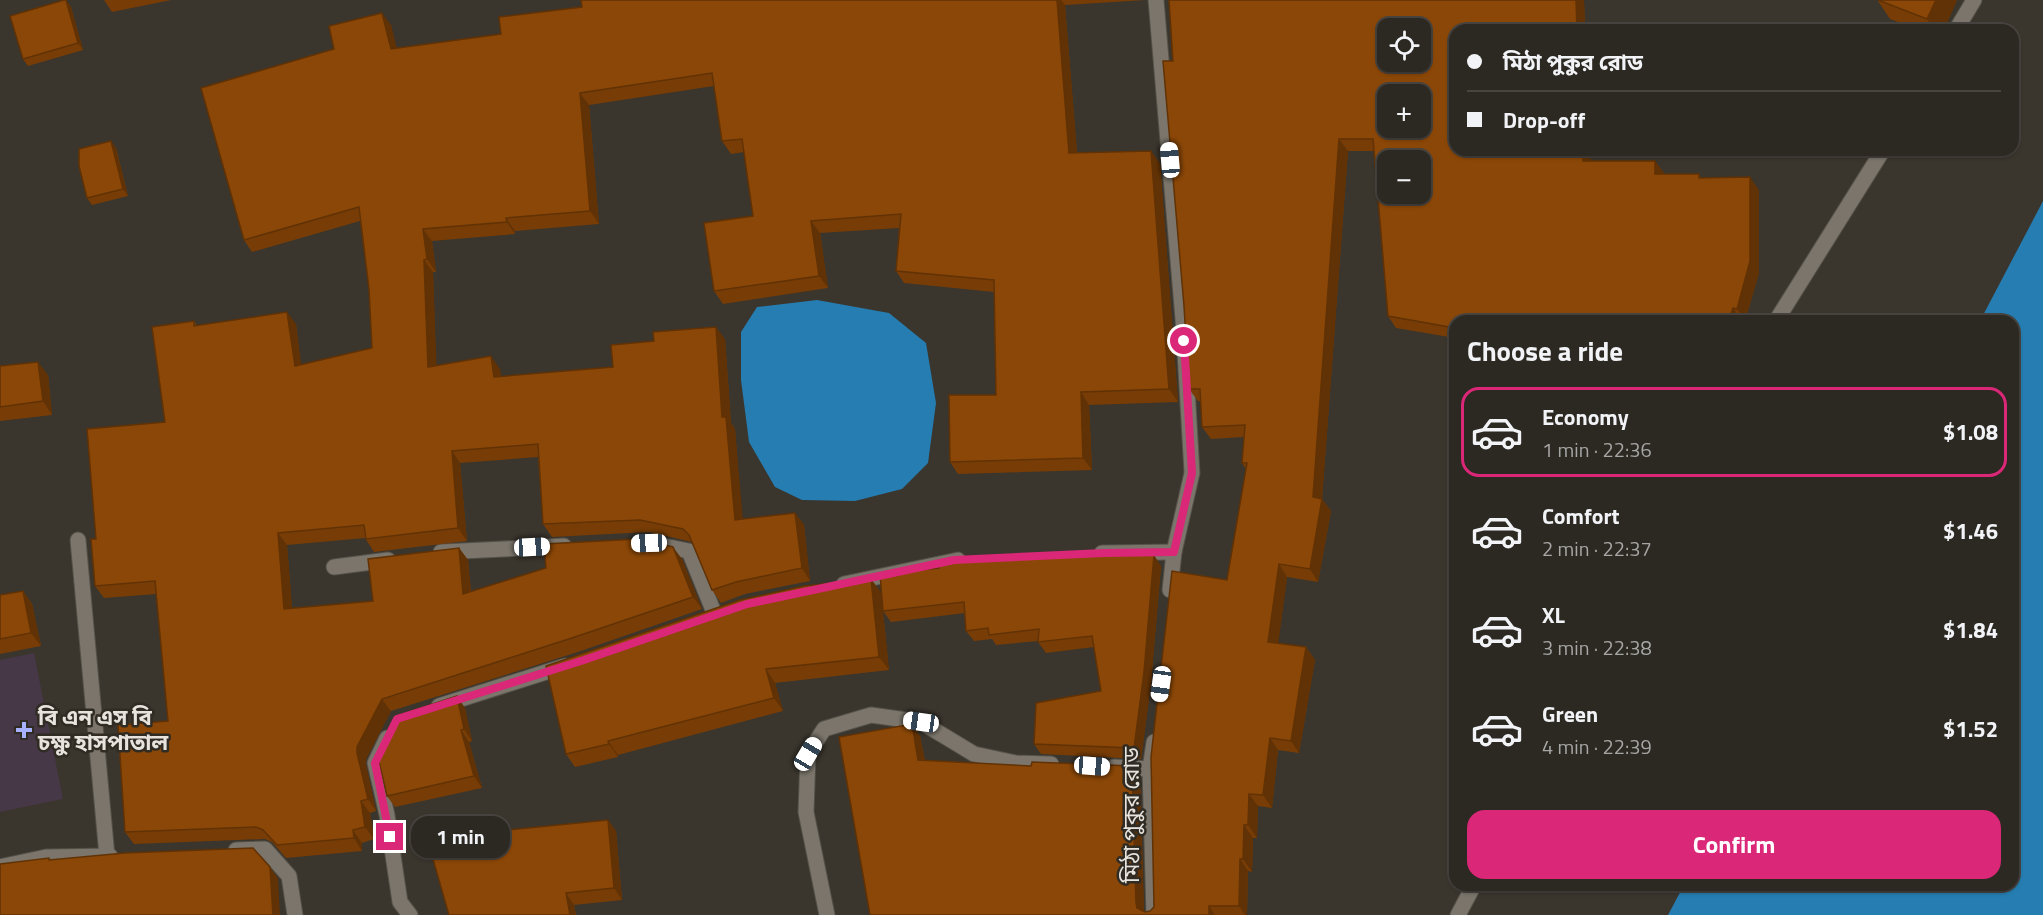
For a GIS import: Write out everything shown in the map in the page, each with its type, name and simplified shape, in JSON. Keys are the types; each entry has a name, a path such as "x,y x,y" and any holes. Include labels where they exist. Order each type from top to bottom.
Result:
{"street":[{"path":"1156,0 1183,319 1192,473 1174,552 1169,607"},
{"path":"1960,24 1974,0"},
{"path":"1780,315 1879,156"},
{"path":"78,540 106,856"},
{"path":"638,543 689,551 715,615"},
{"path":"431,554 574,545"},
{"path":"1081,554 1174,552"},
{"path":"334,567 400,559"},
{"path":"827,587 954,560 977,559"},
{"path":"430,709 584,660"},
{"path":"827,915 806,812 808,754 824,729 871,715 921,722 974,754 1016,763 1061,764"},
{"name":"মিঠা পুকুর রোড","path":"1154,915 1150,769 1156,727"},
{"path":"393,728 375,763 387,815 400,902 410,915"},
{"path":"1094,766 1150,769"},
{"path":"220,851 265,849 289,876 295,915"},
{"path":"0,867 46,858 129,855"},
{"path":"1458,915 1471,891"}],"shaded area":[{"name":"বি এন এস বি চক্ষু হাসপাতাল","path":"34,653 63,799 0,812 0,660"}],"water":[{"path":"2043,201 2043,915 1668,915 1681,891 2019,891 2019,315 1983,315"},
{"path":"817,300 889,313 926,343 936,403 928,463 902,489 855,501 802,500 775,487 749,442 741,380 741,332 757,307"}],"building":[{"path":"66,0 78,43 23,59 10,16"},
{"path":"581,0 1057,0 1069,153 1151,151 1169,389 1081,392 1083,458 950,462 949,395 996,395 994,280 896,271 901,214 811,221 819,276 714,291 704,223 753,216 742,139 722,141 712,73 580,93 590,211 506,218 507,222 423,229 427,259 424,260 428,367 491,356 494,377 613,367 611,345 654,341 653,332 716,327 722,417 726,417 735,520 795,513 802,568 736,582 712,590 689,535 683,529 640,520 543,524 538,444 452,451 458,528 366,539 364,525 278,533 284,609 373,601 368,559 459,548 463,594 546,568 544,544 639,539 673,547 693,597 382,699 357,747 368,799 361,801 365,827 353,830 354,838 277,845 263,830 256,827 125,832 118,725 168,721 155,581 95,586 91,539 96,539 87,429 165,422 152,327 194,321 194,326 287,312 295,366 372,348 369,289 359,207 244,240 201,88 334,49 329,26 382,13 391,49 501,34 499,17 582,7"},
{"path":"1169,0 1576,0 1577,24 1449,24 1449,156 1583,156 1583,161 1655,161 1655,174 1699,174 1699,178 1750,177 1750,261 1737,309 1733,308 1731,315 1449,315 1449,327 1388,316 1379,204 1431,204 1431,150 1377,150 1377,186 1373,139 1339,139 1313,497 1322,499 1310,569 1279,564 1268,642 1306,647 1291,741 1270,738 1263,795 1249,794 1248,825 1244,825 1243,859 1240,859 1239,906 1209,906 1209,915 870,915 839,737 912,724 918,760 1031,766 1032,762 1132,766 1136,903 1137,908 1145,912 1154,907 1151,757 1172,571 1227,580 1247,463 1242,463 1245,425 1202,427 1200,389 1189,389 1163,61 1173,61"},
{"path":"1878,0 1936,0 1927,19"},
{"path":"111,141 123,189 87,198 79,166 79,149"},
{"path":"38,362 43,401 0,407 0,366"},
{"path":"1097,552 1154,555 1144,672 1134,748 1034,744 1036,703 1101,691 1092,636 1038,642 1039,629 989,635 988,628 966,631 964,602 883,611 880,574 939,568 939,561 951,559"},
{"path":"871,579 879,657 766,669 774,698 566,754 546,666 740,600 804,586"},
{"path":"23,591 31,633 0,639 0,595"},
{"path":"457,696 464,729 461,730 474,776 387,796 377,753 396,716"},
{"path":"608,820 614,888 566,893 570,915 449,915 427,838"},
{"path":"253,848 270,867 273,915 0,915 0,864 125,853"}],"place":[{"name":"বি এন এস বি চক্ষু হাসপাতাল","path":"24,730"}],"route":[{"path":"390,837 375,763 397,719 584,660 747,604 954,560 1174,552 1192,473 1184,341"}]}
